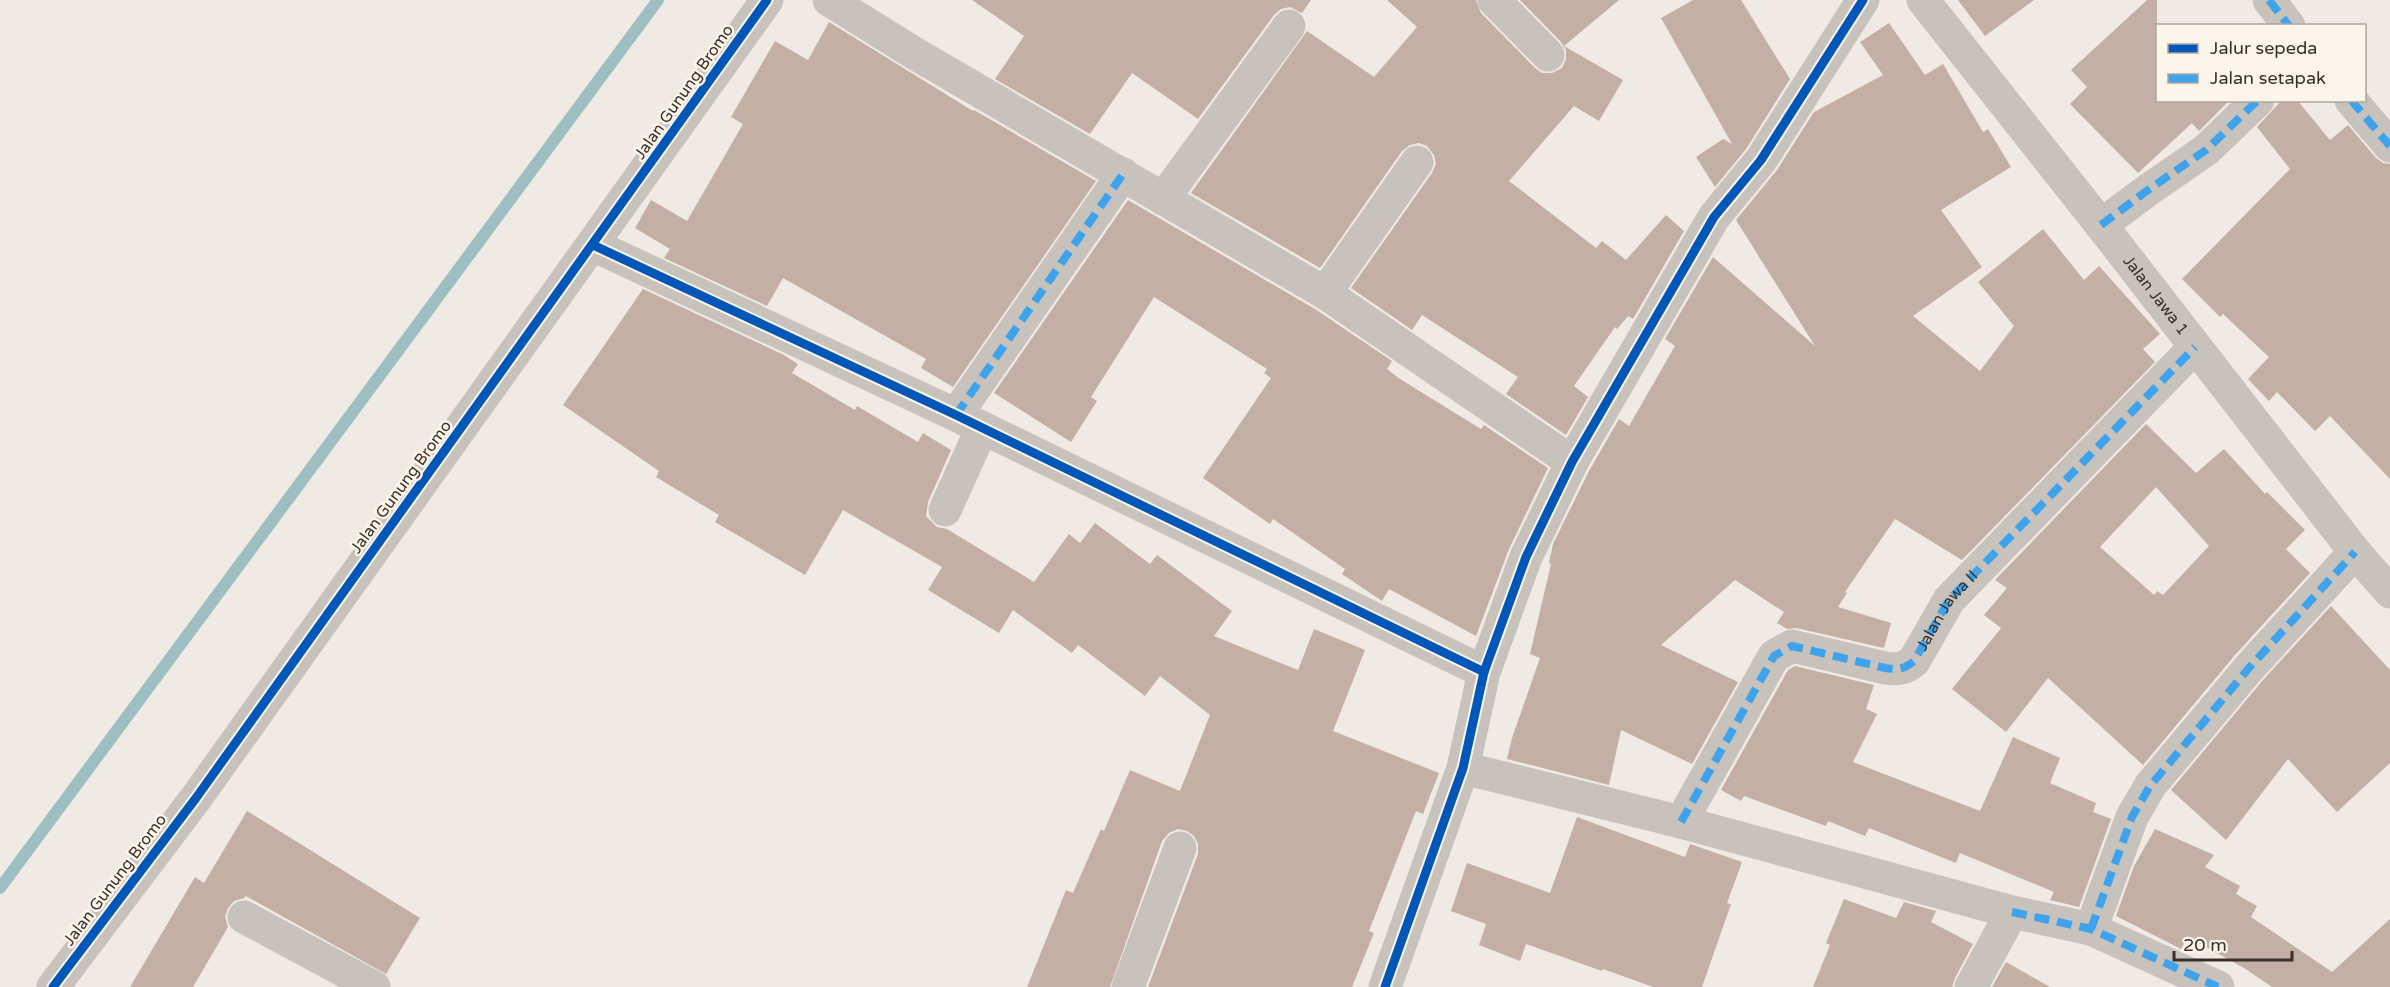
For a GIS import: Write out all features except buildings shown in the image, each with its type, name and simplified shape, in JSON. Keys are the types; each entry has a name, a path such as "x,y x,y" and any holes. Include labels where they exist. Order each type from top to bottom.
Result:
{"street":[{"name":"Jalan Gunung Bromo","path":"53,987 196,798 767,0"},
{"path":"829,0 914,53 1325,293 1572,462"},
{"path":"1494,0 1548,55"},
{"path":"1385,987 1463,768 1484,672 1526,557 1572,462 1714,217 1761,160 1863,0"},
{"name":"Jalan Jawa 1","path":"1923,0 2102,225 2355,552 2390,592"},
{"path":"2270,0 2288,24"},
{"path":"1163,199 1289,26"},
{"path":"2102,225 2206,150 2256,102"},
{"path":"2353,102 2390,146"},
{"path":"1325,293 1417,162"},
{"path":"945,510 969,422 1123,174"},
{"path":"593,245 969,422 1484,672"},
{"name":"Jalan Jawa II","path":"1681,822 1774,656 1792,646 1885,668 1899,670 1908,666 1914,661 1949,600 2195,347"},
{"path":"2091,929 2132,818 2150,786 2249,668 2355,552"},
{"path":"1463,768 1681,822 2012,912 2091,929 2218,987"},
{"path":"1128,987 1180,848"},
{"path":"1971,987 2012,912"},
{"path":"244,917 374,987"}],"waterway":[{"path":"0,888 658,0"}],"marked path":[{"path":"2269,0 2287,24"},
{"path":"2101,225 2206,150 2256,102"},
{"path":"2353,102 2390,146"},
{"path":"956,415 1123,174"},
{"path":"1681,822 1774,656 1792,646 1885,668 1901,668 1910,664 1914,661 1949,600 2195,347"},
{"path":"2091,929 2132,817 2150,786 2249,668 2355,552"},
{"path":"2012,912 2091,929 2218,987"}],"cycle path":[{"path":"53,987 196,798 767,0"},
{"path":"1385,987 1463,768 1484,672 1526,557 1572,462 1714,217 1761,160 1863,0"},
{"path":"593,245 956,415 1484,672"}]}
